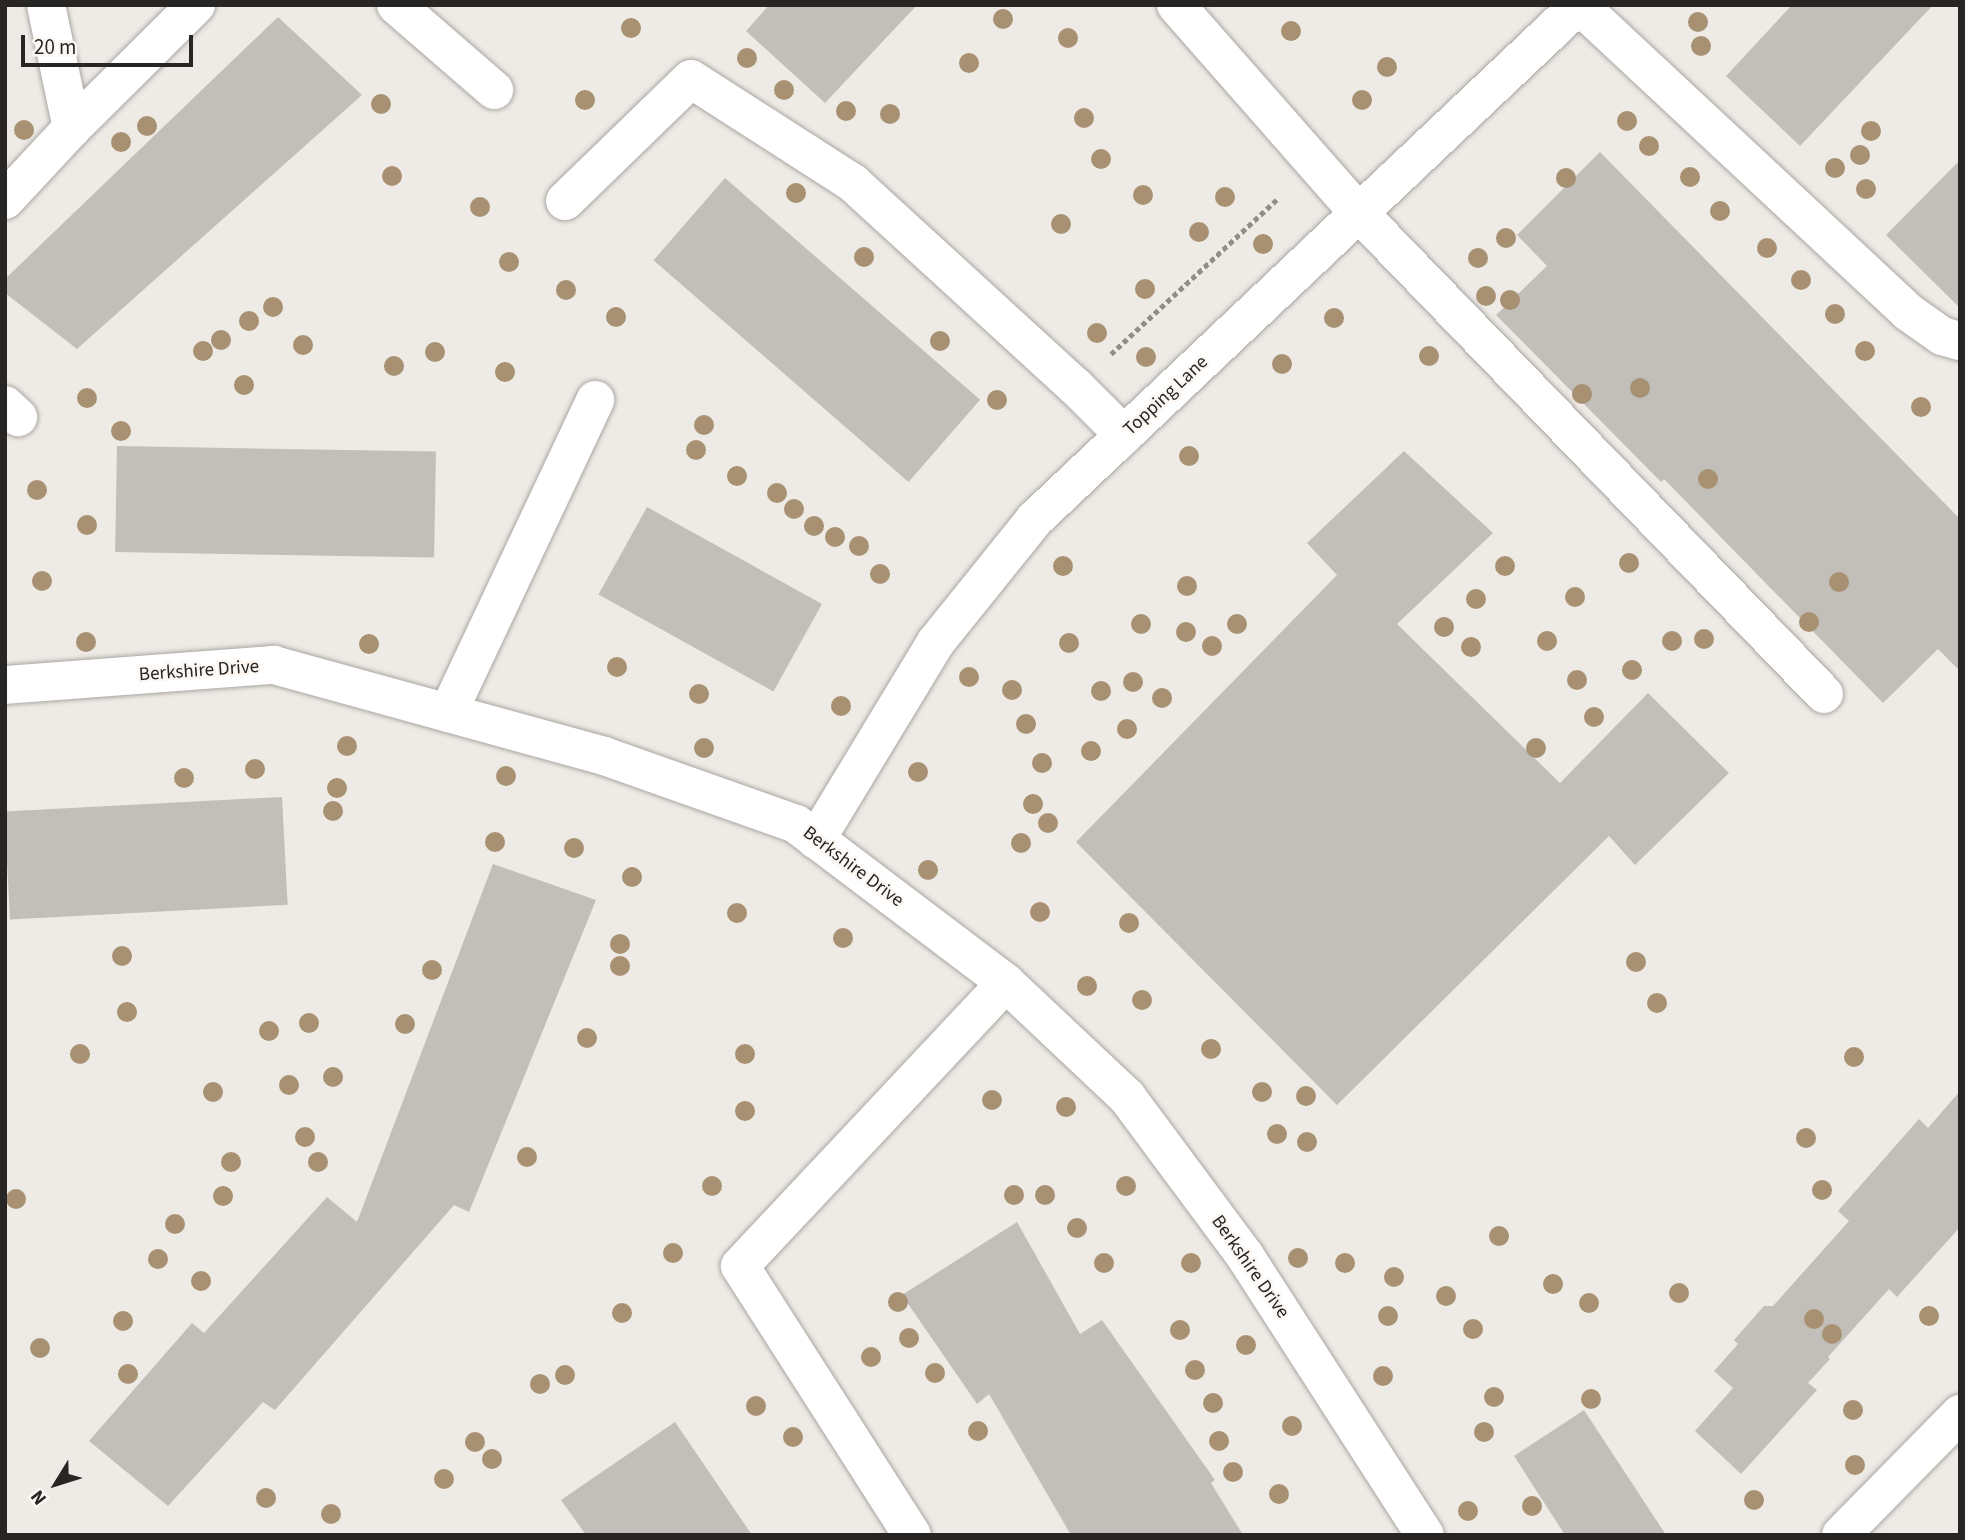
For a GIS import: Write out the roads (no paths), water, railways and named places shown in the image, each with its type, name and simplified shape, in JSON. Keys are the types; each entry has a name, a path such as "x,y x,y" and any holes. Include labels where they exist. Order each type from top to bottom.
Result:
{"street":[{"path":"46,5 72,128"},
{"path":"5,200 72,128 197,5"},
{"path":"396,5 494,90"},
{"path":"1176,5 1359,213 1824,694"},
{"path":"1579,5 1908,312 1942,337 1960,341"},
{"name":"Topping Lane","path":"816,840 936,642 1035,519 1579,5"},
{"path":"565,201 691,79 853,183 1076,387 1124,435"},
{"path":"448,713 595,400"},
{"name":"Berkshire Drive","path":"5,685 274,665 604,756 796,824 1006,983 1126,1097 1245,1256 1425,1535"},
{"path":"912,1535 740,1266 1006,983"},
{"path":"1841,1535 1960,1414"}]}
